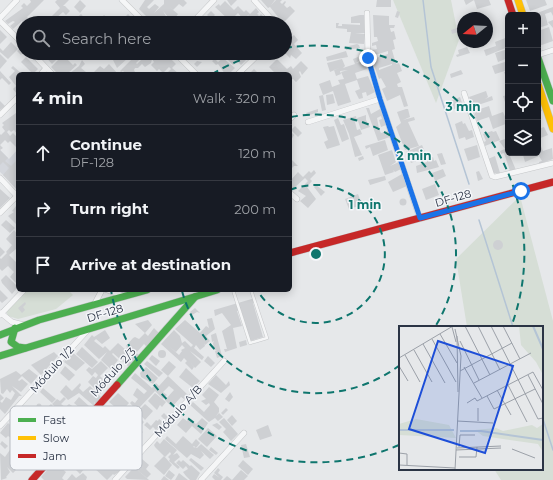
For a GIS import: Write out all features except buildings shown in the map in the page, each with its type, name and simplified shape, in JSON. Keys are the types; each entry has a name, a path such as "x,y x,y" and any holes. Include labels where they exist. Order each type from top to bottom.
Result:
{"main road":[{"path":"508,0 513,12"},
{"path":"518,0 522,12"},
{"path":"541,66 553,101"},
{"path":"541,93 553,129"},
{"name":"DF-128","path":"292,252 553,182"},
{"name":"DF-128","path":"0,335 24,325 140,292"},
{"name":"Módulo 2/3","path":"98,406 198,292"},
{"name":"DF-128","path":"0,356 211,292"},
{"path":"15,328 11,337 11,342 18,348 25,348"},
{"name":"Módulo 2/3","path":"32,480 41,470"}],"street":[{"path":"16,36 0,19 18,0"},
{"path":"122,0 138,16"},
{"path":"199,16 214,0"},
{"path":"254,0 269,16"},
{"path":"366,12 368,58 380,99 420,218"},
{"path":"541,56 553,50"},
{"path":"39,60 50,72"},
{"path":"182,60 194,72"},
{"path":"240,72 253,60"},
{"path":"43,72 46,68"},
{"path":"464,93 492,176 495,177 553,164"},
{"path":"0,115 16,99"},
{"path":"308,122 380,99"},
{"path":"0,178 16,194"},
{"path":"292,195 297,199"},
{"path":"0,213 16,198"},
{"path":"22,292 1,314 12,322 24,325"},
{"path":"94,305 101,292"},
{"path":"113,292 125,296"},
{"name":"Módulo 1/2","path":"18,406 88,329"},
{"name":"Módulo A/B","path":"142,451 224,361"},
{"name":"Módulo 1/2","path":"0,426 10,415"},
{"path":"201,480 244,433"},
{"name":"Módulo A/B","path":"115,480 124,470"}],"lane":[{"path":"234,292 250,343 266,338 252,292"}],"shaded area":[{"path":"393,0 451,0 457,30 457,45 436,103"},
{"path":"0,150 9,159 16,151 16,187 0,172"},
{"path":"520,196 553,321 553,480 501,480 495,470 543,470 543,326 467,326 456,259"},
{"path":"25,292 70,292 73,295 56,309 18,319 8,316 6,310"}],"waterway":[{"path":"423,0 431,67 469,184"},
{"path":"479,220 513,326"},
{"path":"543,419 553,450"}],"traffic: fast":[{"path":"541,67 553,101"},
{"path":"0,335 39,320 140,292"},
{"path":"0,356 210,292"},
{"path":"117,385 195,297"},
{"path":"15,328 11,342 18,347 25,348"}],"traffic: slow":[{"path":"518,0 522,12"},
{"path":"541,93 553,129"}],"traffic: jam":[{"path":"508,0 512,12"},
{"path":"292,252 553,182"},
{"path":"98,406 117,385"},
{"path":"32,480 41,470"}],"route":[{"path":"368,58 380,99 420,218 521,191"}]}
